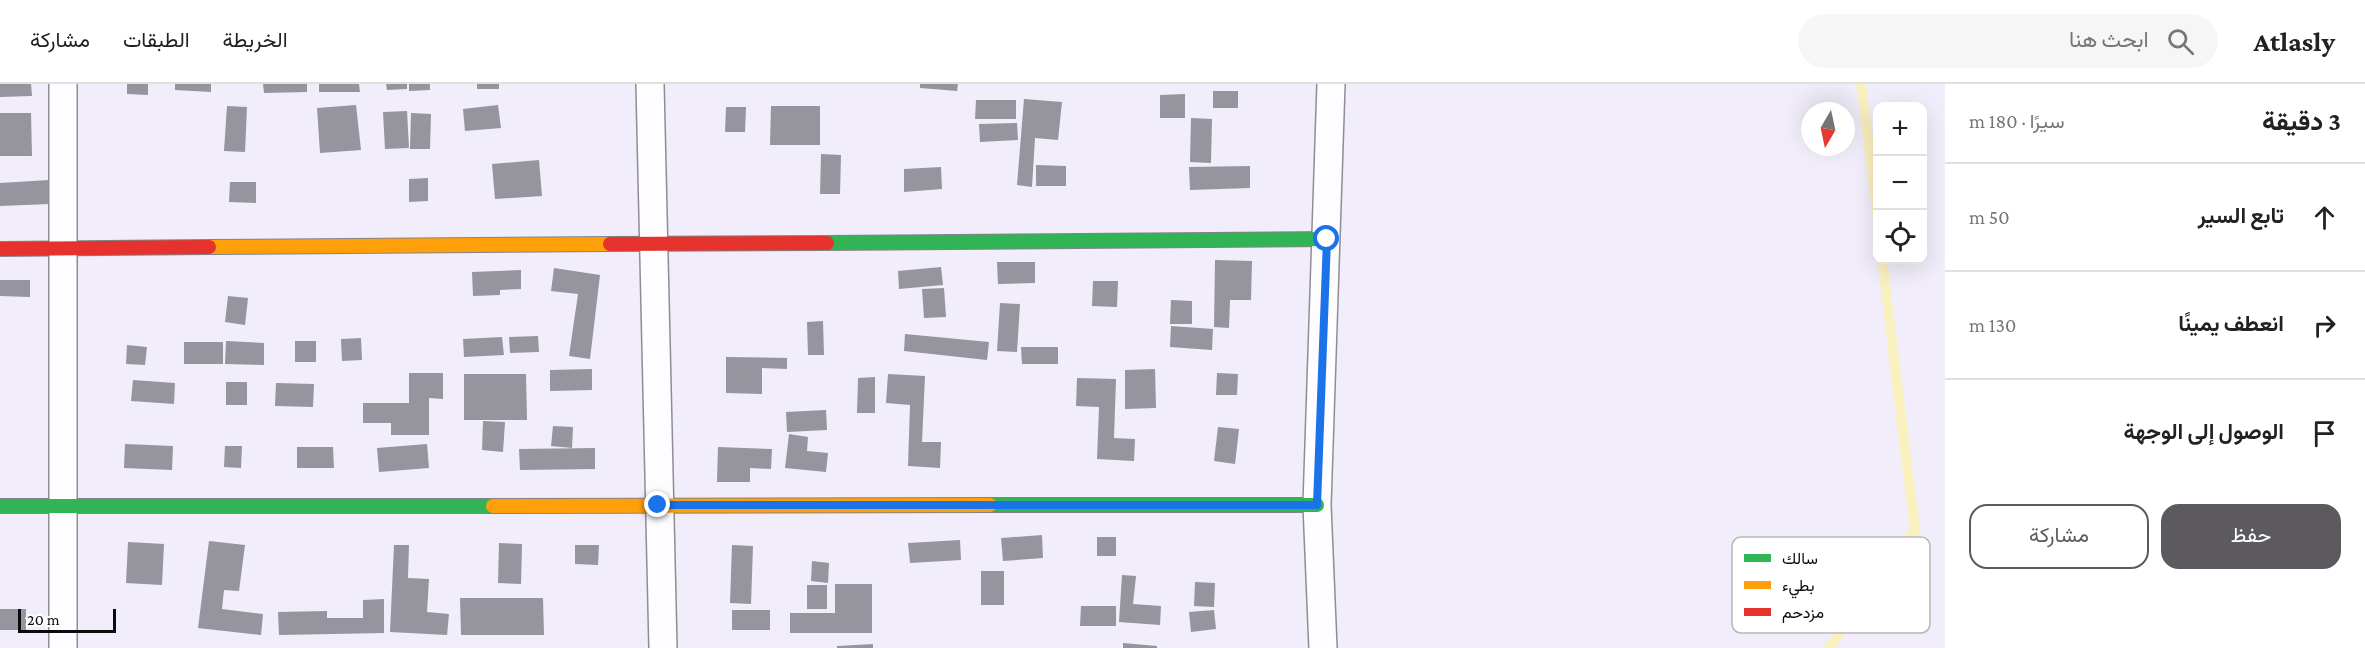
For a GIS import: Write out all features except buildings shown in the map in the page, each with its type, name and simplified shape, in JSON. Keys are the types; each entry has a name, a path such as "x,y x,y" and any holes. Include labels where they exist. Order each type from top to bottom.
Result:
{"street":[{"path":"63,84 63,648"},
{"path":"650,84 663,648"},
{"path":"1323,648 1317,505 1331,84"},
{"path":"0,249 1327,239"},
{"path":"0,506 62,504 1317,505"}],"waterway":[{"path":"1861,84 1877,210"},
{"path":"1882,264 1915,530 1910,537"},
{"path":"1829,648 1840,633"}],"traffic: fast":[{"path":"827,243 1327,239"},
{"path":"990,505 1317,505"},
{"path":"0,506 493,506"}],"traffic: slow":[{"path":"209,247 610,244"},
{"path":"493,506 990,505"}],"traffic: jam":[{"path":"610,244 827,243"},
{"path":"0,249 209,247"}],"route":[{"path":"658,505 1317,505 1327,239"}]}
